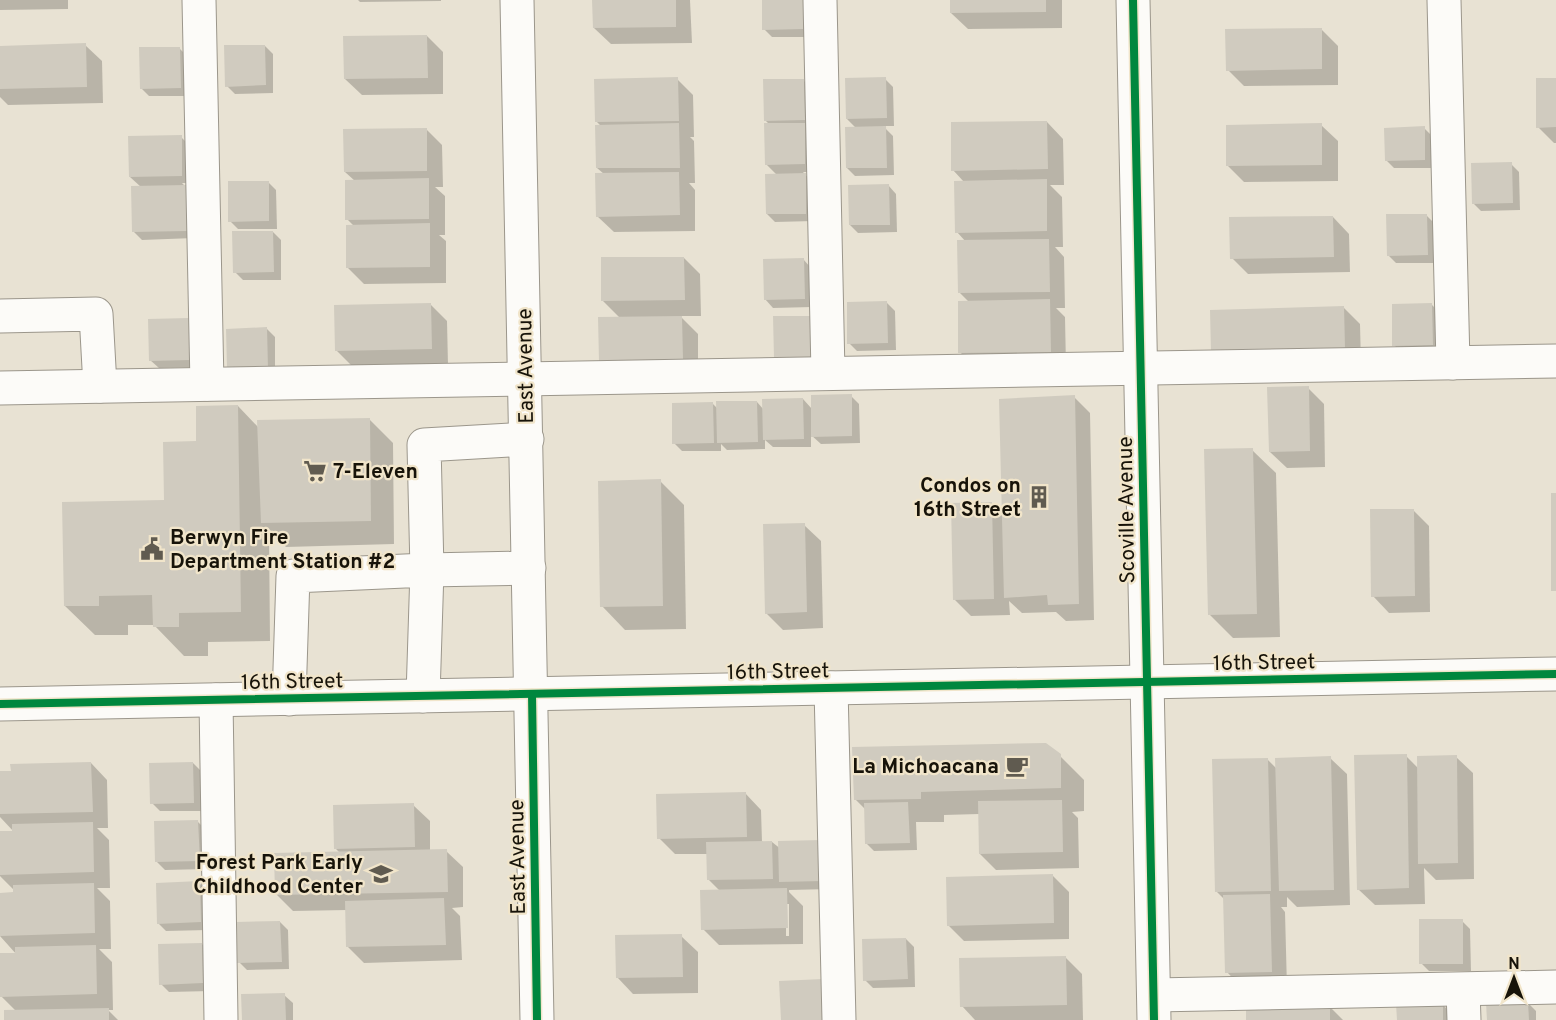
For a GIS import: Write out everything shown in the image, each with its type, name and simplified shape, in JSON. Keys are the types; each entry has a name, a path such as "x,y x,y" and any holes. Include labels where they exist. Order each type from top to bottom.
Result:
{"street":[{"path":"199,0 207,384"},
{"name":"East Avenue","path":"517,0 537,1020"},
{"path":"820,0 828,373"},
{"name":"Scoville Avenue","path":"1133,0 1154,1008"},
{"path":"1444,0 1453,363"},
{"path":"0,316 96,314 100,386"},
{"path":"0,388 1556,361"},
{"path":"423,696 427,570 424,445 527,439"},
{"path":"289,699 293,576 529,568"},
{"name":"16th Street","path":"0,704 1556,674"},
{"path":"831,688 839,1020"},
{"path":"216,700 221,1020"},
{"path":"1154,1008 1464,1005 1556,987"}],"building":[{"path":"592,0 676,0 676,27 593,28"},
{"path":"762,0 803,0 803,29 762,30"},
{"path":"950,0 1046,0 1046,12 950,13"},
{"path":"1322,28 1322,69 1226,71 1225,29"},
{"path":"427,35 428,78 344,79 343,36"},
{"path":"86,43 87,87 0,89 0,46"},
{"path":"224,45 265,45 266,85 225,87"},
{"path":"139,47 180,47 181,88 140,89"},
{"path":"678,77 679,121 595,122 594,79"},
{"path":"886,77 887,118 846,119 845,78"},
{"path":"1536,78 1556,78 1556,127 1536,128"},
{"path":"763,79 804,79 805,120 764,121"},
{"path":"1047,121 1048,169 951,171 951,122"},
{"path":"679,123 680,168 596,168 595,125"},
{"path":"764,123 805,123 805,164 765,165"},
{"path":"1322,123 1322,165 1226,166 1226,125"},
{"path":"886,126 887,168 846,168 845,127"},
{"path":"1425,126 1425,160 1385,161 1384,128"},
{"path":"427,128 427,171 344,172 343,129"},
{"path":"182,135 182,176 129,177 128,136"},
{"path":"1512,162 1513,203 1472,204 1471,163"},
{"path":"679,172 680,215 596,217 595,173"},
{"path":"806,173 806,214 766,214 765,174"},
{"path":"429,178 429,219 345,220 345,180"},
{"path":"1047,179 1047,231 955,233 954,181"},
{"path":"228,181 269,181 269,221 228,222"},
{"path":"889,184 890,225 849,225 848,185"},
{"path":"186,185 187,231 132,232 131,186"},
{"path":"1386,214 1427,214 1428,255 1387,256"},
{"path":"1333,216 1334,257 1230,259 1229,217"},
{"path":"430,223 430,267 346,268 346,225"},
{"path":"232,231 273,231 274,272 233,273"},
{"path":"1049,239 1050,292 958,293 957,240"},
{"path":"601,257 684,257 685,300 601,301"},
{"path":"804,258 805,299 764,300 763,259"},
{"path":"1050,299 1051,352 958,353 958,301"},
{"path":"887,301 888,343 847,344 847,302"},
{"path":"431,303 432,349 335,351 334,305"},
{"path":"1432,303 1433,345 1392,346 1392,304"},
{"path":"1344,306 1345,348 1211,352 1210,310"},
{"path":"682,316 683,359 599,361 598,317"},
{"path":"773,316 814,316 815,357 774,358"},
{"path":"189,318 190,360 149,361 148,319"},
{"path":"267,327 268,369 227,369 226,329"},
{"path":"1309,386 1310,451 1269,452 1267,387"},
{"path":"852,394 852,436 811,437 811,395"},
{"name":"Condos on 16th Street","path":"1075,395 1079,604 1048,605 1047,595 1004,598 999,399"},
{"path":"803,398 804,439 763,440 762,399"},
{"path":"716,401 757,401 758,442 717,443"},
{"path":"713,402 714,443 672,444 672,403"},
{"name":"Berwyn Fire Department Station #2","path":"238,405 241,612 179,613 179,627 153,627 152,595 99,596 99,606 64,606 62,502 164,500 163,442 196,441 196,406"},
{"name":"7-Eleven","path":"370,418 371,521 261,523 257,420"},
{"path":"1253,448 1257,614 1208,615 1204,449"},
{"path":"661,479 663,606 600,607 598,481"},
{"path":"1551,493 1556,493 1556,591 1551,591"},
{"path":"992,502 994,599 953,600 951,503"},
{"path":"1370,509 1414,509 1415,596 1371,597"},
{"path":"805,523 807,612 765,614 763,524"},
{"path":"1046,743 1061,754 1061,788 921,792 921,799 854,800 852,747"},
{"path":"1407,754 1409,888 1357,890 1354,755"},
{"path":"1457,755 1458,863 1418,864 1417,756"},
{"path":"1331,756 1334,890 1279,891 1275,758"},
{"path":"1268,758 1271,891 1215,892 1212,759"},
{"path":"91,762 93,812 0,814 0,771 11,771 10,764"},
{"path":"193,762 194,803 150,804 149,763"},
{"path":"746,792 747,837 657,839 656,794"},
{"path":"1062,800 1063,852 979,854 978,801"},
{"path":"908,802 910,843 865,844 864,803"},
{"path":"414,803 415,847 334,849 333,805"},
{"path":"198,820 200,861 155,862 154,821"},
{"path":"93,822 94,872 0,875 0,831 12,831 12,824"},
{"path":"822,840 823,881 779,882 778,841"},
{"path":"772,841 773,879 707,880 706,842"},
{"path":"447,849 448,892 275,895 274,853"},
{"path":"1053,874 1054,923 947,926 946,877"},
{"path":"200,881 201,922 157,924 156,883"},
{"path":"94,883 95,933 0,936 0,893 13,892 13,885"},
{"path":"787,888 788,928 701,930 700,890"},
{"path":"1270,894 1272,972 1225,973 1223,895"},
{"path":"444,898 446,945 346,947 345,901"},
{"path":"1419,919 1463,919 1463,964 1419,964"},
{"path":"280,921 282,962 237,963 236,922"},
{"path":"682,934 683,977 616,978 615,935"},
{"path":"906,938 908,979 863,981 862,939"},
{"path":"202,943 203,983 159,985 158,944"},
{"path":"96,945 97,994 0,997 0,953 15,953 15,947"},
{"path":"1066,956 1067,1005 960,1007 959,958"},
{"path":"823,979 825,1020 781,1020 779,981"},
{"path":"285,993 286,1020 242,1020 241,994"},
{"path":"1528,1002 1529,1020 1487,1020 1486,1003"},
{"path":"1443,1003 1443,1020 1397,1020 1396,1004"},
{"path":"1330,1004 1330,1020 1246,1020 1246,1006"},
{"path":"109,1008 109,1020 4,1020 4,1010"}],"cycle path":[{"path":"1133,0 1154,1020"},
{"path":"0,704 1556,674"},
{"path":"532,694 537,1020"}],"place":[{"name":"7-Eleven","path":"315,471"},
{"name":"Condos on 16th Street","path":"1039,497"},
{"name":"Berwyn Fire Department Station #2","path":"152,549"},
{"name":"La Michoacana","path":"1017,766"},
{"name":"Forest Park Early Childhood Center","path":"381,874"}]}
